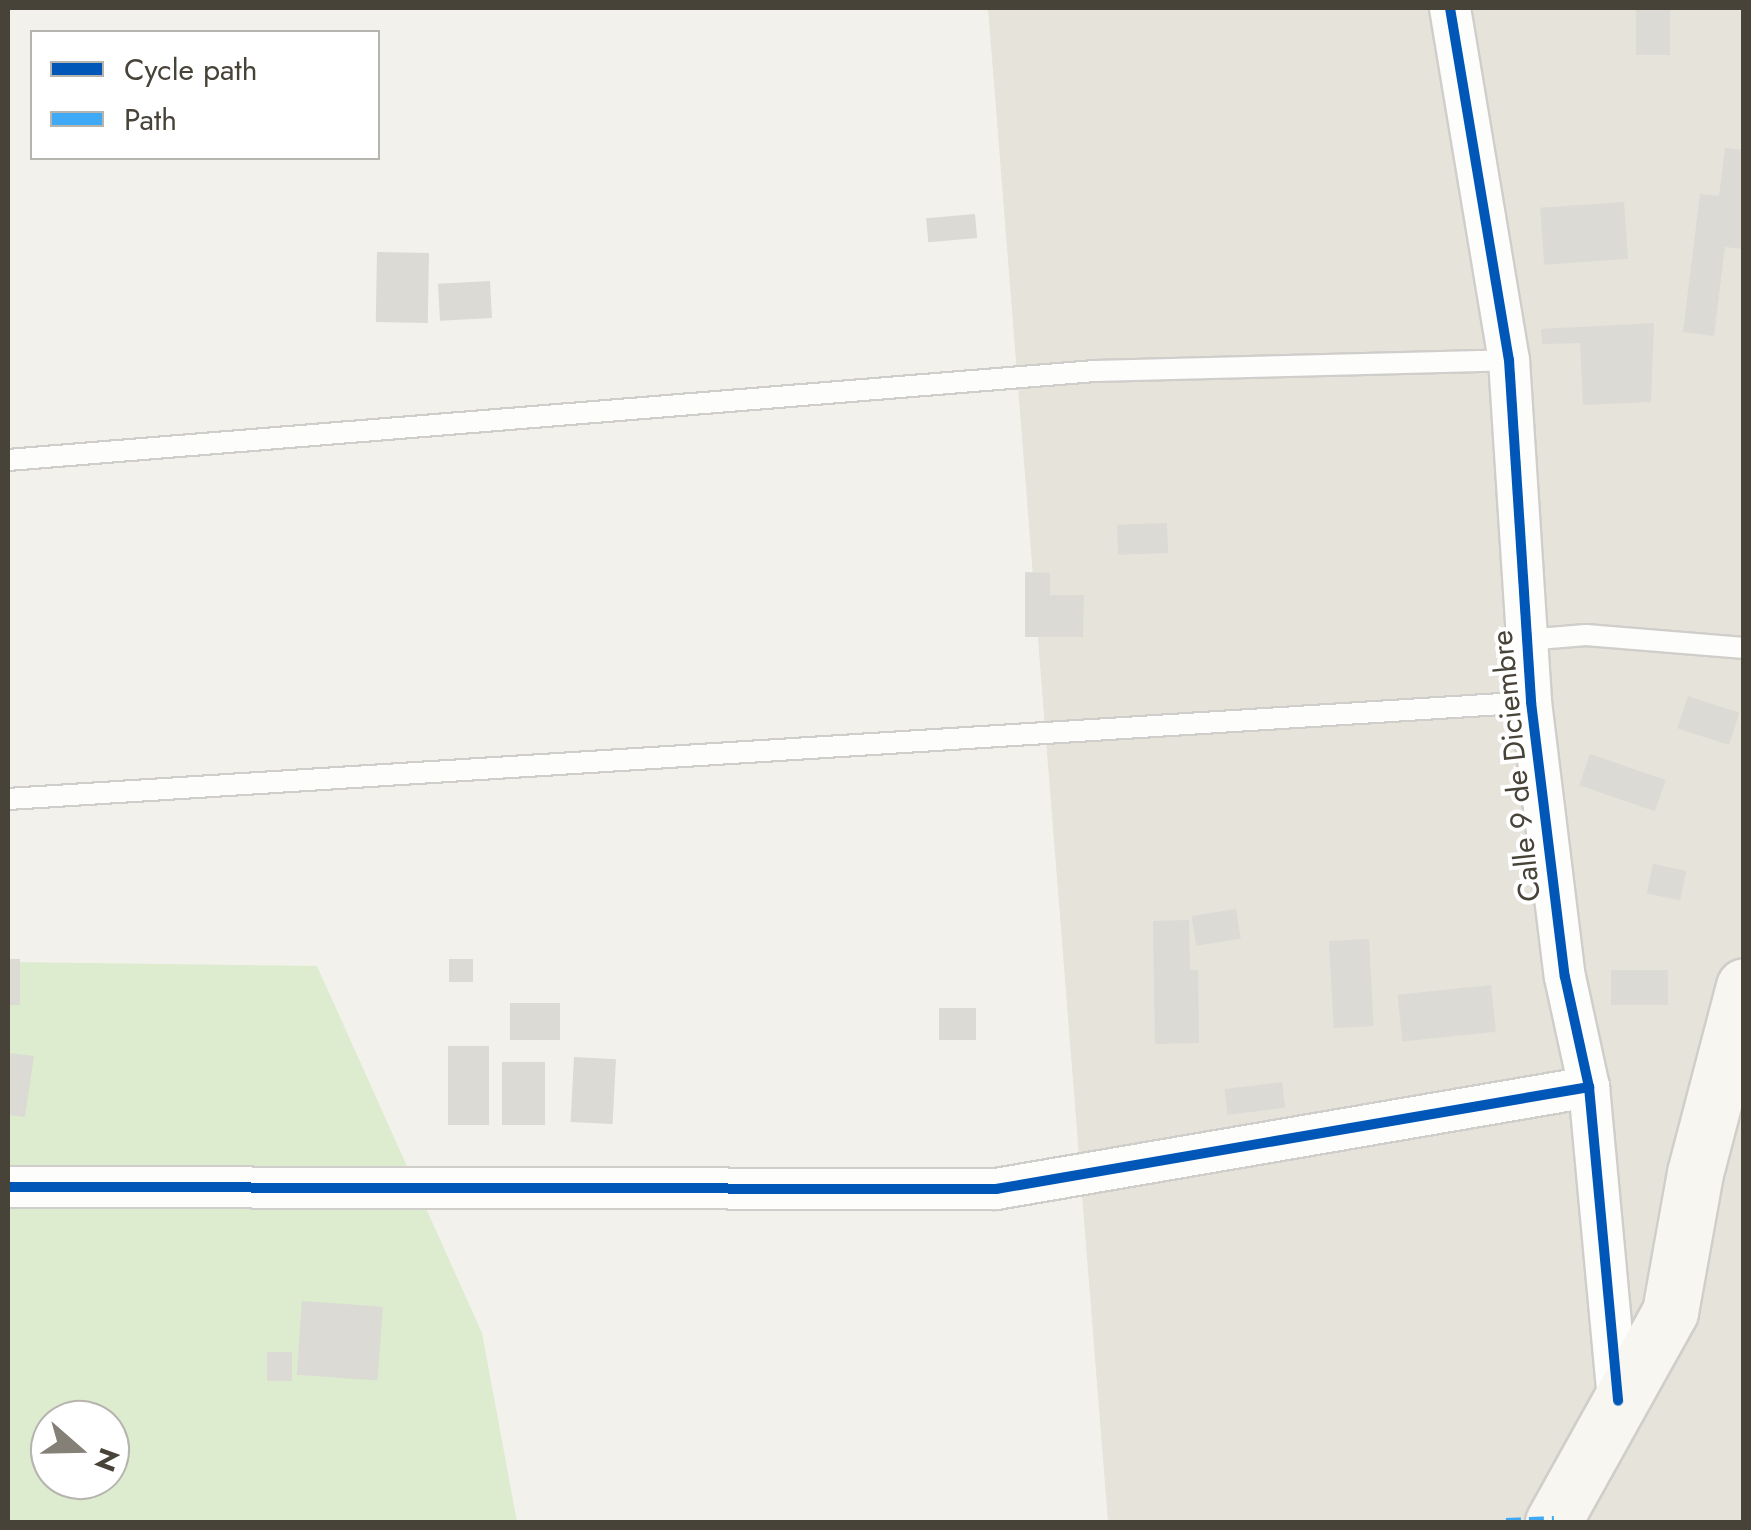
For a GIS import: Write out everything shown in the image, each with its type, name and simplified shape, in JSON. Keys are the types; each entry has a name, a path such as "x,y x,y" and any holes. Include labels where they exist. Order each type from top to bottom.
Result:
{"street":[{"name":"Calle 9 de Diciembre","path":"1450,8 1508,360 1531,702 1566,977 1589,1087 1618,1401"},
{"path":"1553,1522 1670,1312 1694,1173 1744,986"},
{"path":"8,1187 996,1189 1589,1087"}],"lane":[{"path":"8,460 1095,371 1508,360"},
{"path":"1526,640 1586,635 1744,648"},
{"path":"8,799 1531,702"}],"shaded area":[{"path":"988,8 1743,8 1743,1522 1108,1522"}],"green space":[{"path":"8,962 317,966 482,1333 517,1522 8,1522"}],"building":[{"path":"1636,8 1670,8 1670,55 1636,55"},
{"path":"1725,148 1744,150 1744,249 1725,247 1714,336 1683,332 1700,194 1719,196"},
{"path":"1624,202 1628,259 1544,265 1540,208"},
{"path":"975,214 977,238 928,242 926,218"},
{"path":"377,252 429,253 428,323 376,322"},
{"path":"490,281 492,318 440,321 438,284"},
{"path":"1654,323 1651,402 1583,405 1580,343 1542,344 1541,329"},
{"path":"1167,523 1168,553 1118,555 1117,525"},
{"path":"1025,572 1050,573 1050,595 1084,595 1083,637 1025,637"},
{"path":"1688,696 1739,713 1729,745 1677,728"},
{"path":"1590,754 1666,780 1655,811 1579,785"},
{"path":"1653,864 1686,871 1680,900 1647,893"},
{"path":"1236,909 1241,939 1196,946 1192,916"},
{"path":"1189,920 1190,970 1198,970 1199,1043 1155,1044 1153,921"},
{"path":"1369,939 1374,1026 1334,1028 1329,941"},
{"path":"8,959 20,959 20,1005 8,1005"},
{"path":"449,959 473,959 473,982 449,982"},
{"path":"1611,970 1668,970 1668,1005 1611,1005"},
{"path":"1491,985 1496,1032 1402,1042 1398,995"},
{"path":"510,1003 560,1003 560,1040 510,1040"},
{"path":"939,1008 976,1008 976,1040 939,1040"},
{"path":"448,1046 489,1046 489,1125 448,1125"},
{"path":"8,1053 34,1056 25,1117 8,1115"},
{"path":"574,1057 616,1059 613,1124 571,1122"},
{"path":"502,1062 545,1062 545,1125 502,1125"},
{"path":"1282,1082 1285,1108 1228,1115 1224,1089"},
{"path":"302,1301 383,1307 378,1380 297,1375"},
{"path":"267,1352 292,1352 292,1381 267,1381"}],"marked path":[{"path":"1506,1522 1554,1520"}],"cycle path":[{"path":"1450,8 1509,360 1531,702 1565,977 1589,1087 1618,1401"},
{"path":"8,1187 996,1189 1589,1087"}]}
